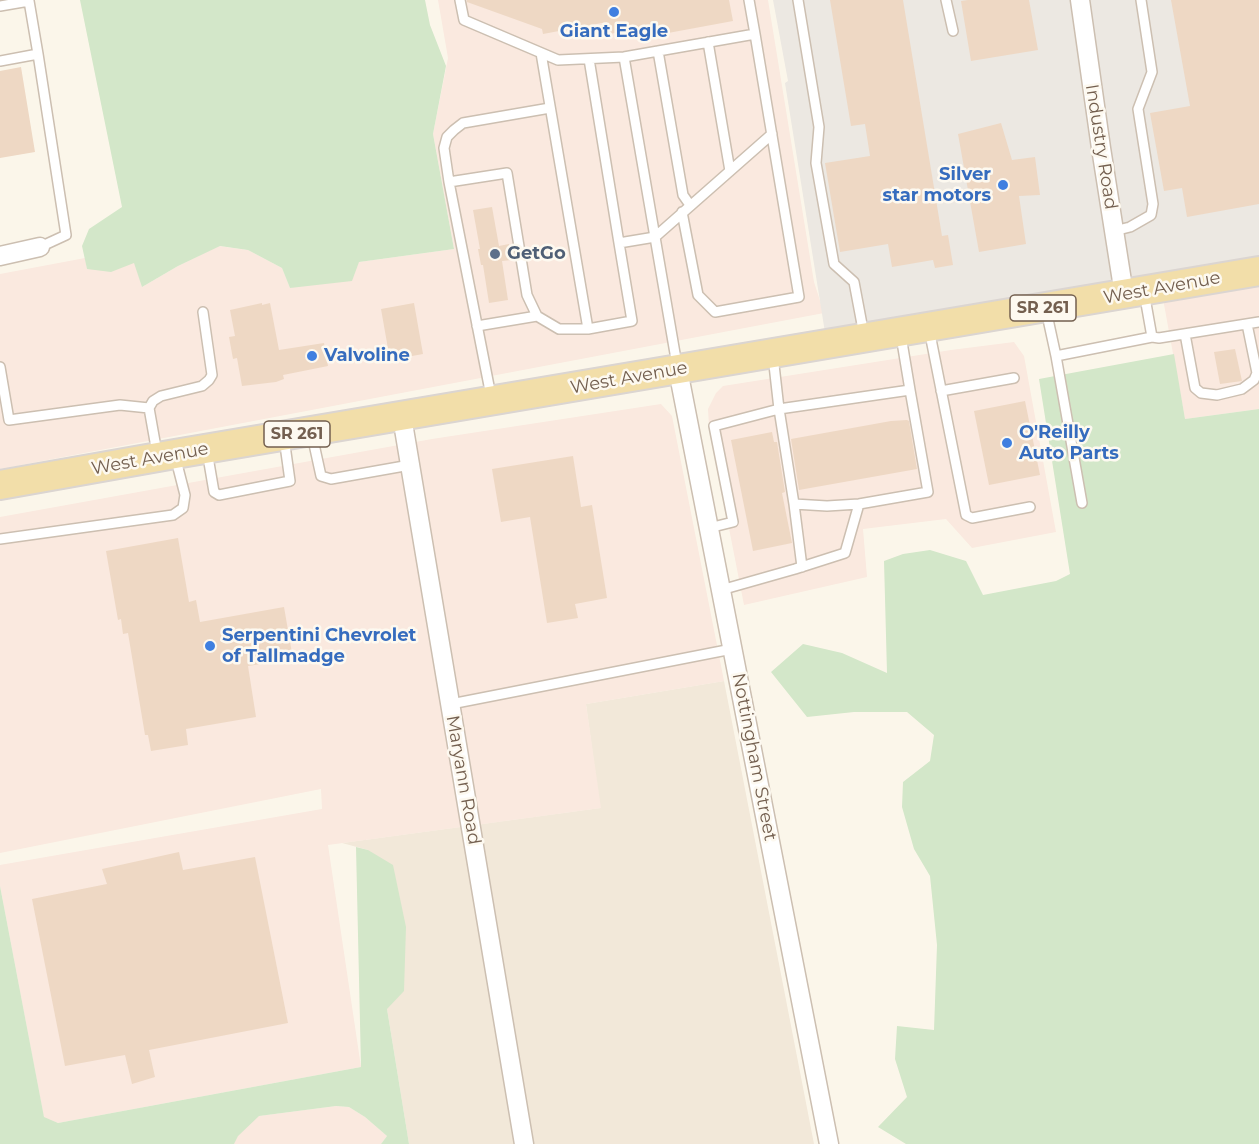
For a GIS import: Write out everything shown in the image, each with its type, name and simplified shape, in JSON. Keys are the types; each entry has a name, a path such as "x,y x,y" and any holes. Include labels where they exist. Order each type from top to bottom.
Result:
{"main road":[{"name":"West Avenue","path":"0,485 1259,271"}],"street":[{"name":"Industry Road","path":"1080,0 1114,231 1134,292"},
{"path":"0,256 40,248"},
{"name":"Nottingham Street","path":"678,370 829,1144"},
{"name":"Maryann Road","path":"402,417 524,1144"}],"lane":[{"path":"460,0 464,20 558,60 624,57 755,34"},
{"path":"682,212 698,295 715,312 799,297 749,0"},
{"path":"798,0 819,127 816,163 834,264 854,282 865,338"},
{"path":"946,0 953,31"},
{"path":"1114,231 1130,227 1151,215 1153,204 1138,109 1152,72 1141,0"},
{"path":"0,6 29,1 38,54 66,234 40,248"},
{"path":"708,42 730,171"},
{"path":"658,51 684,195 690,205"},
{"path":"541,53 588,329"},
{"path":"0,61 38,54"},
{"path":"624,57 678,370"},
{"path":"449,182 507,173 527,295 537,316 559,329 588,329 632,321 589,58"},
{"path":"492,402 444,148 447,137 463,123 550,108"},
{"path":"619,243 655,237 772,134"},
{"path":"1134,292 1152,337"},
{"path":"1045,308 1056,356 1082,503"},
{"path":"0,539 173,515 183,508 185,495 166,456 149,408 153,401 161,396 202,386 212,375 203,312"},
{"path":"477,326 537,316"},
{"path":"1056,356 1152,337 1259,322"},
{"path":"1185,334 1195,388 1201,393 1217,395 1242,388 1254,380 1257,373 1247,324"},
{"path":"794,504 827,506 859,504 928,492 910,390 915,330"},
{"path":"915,330 941,391 966,515 972,518 1030,507"},
{"path":"773,354 802,567"},
{"path":"0,367 9,420 120,405 149,408"},
{"path":"941,391 1014,378"},
{"path":"709,528 734,522 714,426 779,409 910,390"},
{"path":"207,449 214,492 219,495 290,481 297,434"},
{"path":"297,434 321,476 331,479 410,465"},
{"path":"721,590 845,553 859,504"},
{"path":"450,704 732,649"}],"shaded area":[{"path":"438,0 768,0 814,282 824,313 0,469 0,274 85,258 87,269 135,262 142,287 219,246 248,250 282,268 290,288 359,262 454,249 433,134 448,58"},
{"path":"773,0 1259,0 1259,271 827,345 785,83 788,81"},
{"path":"1259,271 1259,409 1185,419 1161,288"},
{"path":"1014,342 1024,356 1056,532 972,548 946,519 863,529 867,577 744,605 709,426 708,409 716,393 723,386"},
{"path":"661,404 672,416 724,681 586,704 601,808 328,845 361,1067 58,1123 44,1118 0,886 0,865 322,809 321,789 0,853 0,517 432,439"},
{"path":"724,681 814,1144 409,1144 387,1009 368,850 342,843 600,808 586,704"},
{"path":"336,1106 349,1107 387,1136 381,1144 157,1144 259,1116"}],"green space":[{"path":"80,0 425,0 430,25 446,66 433,134 454,249 359,262 352,281 290,288 282,268 248,250 220,246 178,266 142,287 134,263 111,272 87,269 82,246 89,229 122,207"},
{"path":"1174,354 1185,419 1259,409 1259,1144 906,1144 878,1127 907,1097 895,1059 897,1026 934,1030 937,945 930,876 914,849 902,807 903,782 930,761 934,735 907,712 854,712 807,717 771,672 803,644 842,653 887,673 884,561 903,554 930,550 966,561 983,595 1056,581 1070,574 1039,379"},
{"path":"356,847 368,850 393,865 406,927 404,991 387,1009 409,1144 381,1144 387,1136 365,1117 349,1107 336,1106 259,1116 238,1136 234,1144 0,1144 0,886 44,1117 58,1123 361,1067"}],"building":[{"name":"Giant Eagle","path":"467,0 729,0 733,21 641,38 640,29 609,34 607,22 543,34 542,29 467,2"},
{"path":"830,0 903,0 942,236 948,235 953,265 935,268 933,260 892,267 888,244 840,252 825,163 870,156 865,124 851,126"},
{"path":"1029,0 1038,50 971,61 961,1"},
{"path":"1171,0 1259,0 1259,204 1187,217 1182,188 1164,191 1150,113 1190,106"},
{"path":"21,67 35,152 0,158 0,71"},
{"path":"1001,123 1012,160 1035,157 1040,195 1019,196 1026,244 979,252 958,134"},
{"name":"GetGo","path":"492,207 499,246 509,244 511,260 502,261 508,300 489,303 473,210"},
{"path":"262,303 262,305 270,303 279,350 324,343 328,366 283,375 284,379 276,382 242,386 237,358 233,359 229,337 235,336 230,310"},
{"path":"414,303 423,354 390,360 381,309"},
{"path":"1235,349 1242,381 1220,384 1214,352"},
{"name":"O'Reilly Auto Parts","path":"1025,401 1040,475 989,485 974,411"},
{"path":"907,420 917,469 799,490 791,439"},
{"path":"772,432 774,442 777,442 785,492 782,493 792,543 753,551 731,440"},
{"path":"573,456 581,507 592,505 607,598 575,604 578,618 547,623 530,517 501,522 492,469"},
{"name":"Serpentini Chevrolet of Tallmadge","path":"178,538 189,602 196,600 200,622 284,607 293,659 248,666 256,717 186,729 188,745 151,751 148,735 145,735 128,633 123,634 121,619 118,620 106,551"},
{"path":"179,852 183,870 255,857 288,1023 149,1050 155,1077 132,1084 125,1055 65,1066 32,899 107,884 102,869"}],"place":[{"name":"Giant Eagle","path":"614,12"},
{"name":"Silver star motors","path":"1003,185"},
{"name":"GetGo","path":"495,254"},
{"name":"Valvoline","path":"312,356"},
{"name":"O'Reilly Auto Parts","path":"1007,443"},
{"name":"Serpentini Chevrolet of Tallmadge","path":"210,646"}]}
